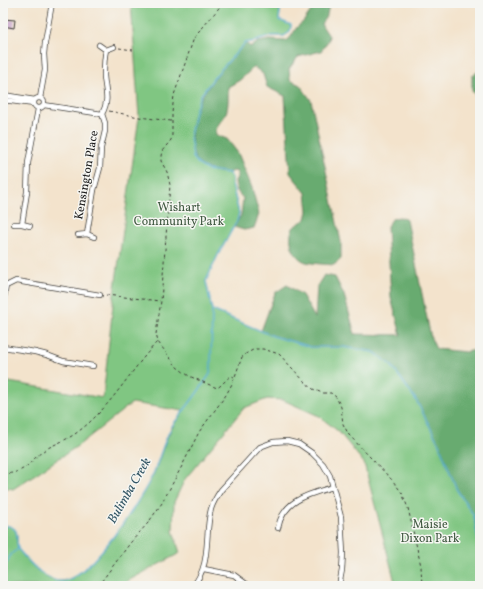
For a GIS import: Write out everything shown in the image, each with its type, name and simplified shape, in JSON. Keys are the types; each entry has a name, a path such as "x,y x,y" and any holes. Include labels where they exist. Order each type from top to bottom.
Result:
{"street":[{"path":"22,224 27,192 28,163 38,109 37,101 45,70 45,43 52,3"},
{"path":"99,45 106,50 114,47"},
{"name":"Kensington Place","path":"87,234 94,190 100,168 101,148 105,131 103,112 107,106 104,76 106,50"},
{"path":"3,95 37,101"},
{"path":"3,100 44,101 44,105"},
{"path":"38,109 44,105 103,112"},
{"path":"14,224 30,226"},
{"name":"Kensington Place","path":"78,235 87,234 94,237"},
{"path":"3,303 4,284 16,281 100,295"},
{"path":"3,347 35,352 64,361 93,366"},
{"path":"193,586 204,569 211,508 221,490 260,447 273,442 287,440 298,444 312,453 323,464 330,476 341,517 343,536 342,570 339,586"},
{"path":"278,528 279,521 285,511 298,499 333,487"},
{"path":"204,569 234,575 249,586"}],"path":[{"path":"223,3 197,33 192,42 174,96 171,140 162,151 161,161 167,172 170,185 161,301 156,334 158,342 177,367 198,380 217,388 231,376 234,378"},
{"path":"114,47 134,50"},
{"path":"103,112 172,121"},
{"path":"100,295 114,295 161,301"},
{"path":"3,474 10,474 25,468 46,450 72,437 117,394 158,342"},
{"path":"98,586 162,503 198,432 226,395 242,357 247,353 263,349 279,354 313,389 322,393 331,393 336,397 341,407 343,424 348,435 393,480 405,499 408,508 420,566 422,586"}],"green space":[{"path":"131,3 281,3 279,20 291,25 290,32 284,36 271,36 245,43 216,75 201,95 208,170 229,173 232,178 239,213 237,221 218,255 206,281 212,310 273,336 311,347 343,347 374,352 392,366 416,400 439,444 457,490 474,516 480,552 480,586 396,586 364,463 339,432 319,416 283,400 267,399 244,408 185,479 174,502 173,531 180,553 118,586 3,586 3,525 9,526 15,530 18,549 41,573 52,580 58,581 71,578 84,569 99,555 127,519 148,485 169,433 184,411 132,403 79,445 13,489 3,487 3,381 103,398 114,295 139,117"},
{"path":"321,3 329,4 327,15 321,24 329,36 328,41 321,51 298,57 289,69 290,80 300,85 311,100 341,242 341,259 334,265 316,264 301,260 292,248 291,232 297,224 306,219 308,211 306,193 290,173 285,96 267,87 263,74 254,67 240,80 228,87 227,110 216,131 216,135 227,139 238,153 252,188 259,214 254,228 244,230 234,227 241,215 243,198 238,193 236,186 235,181 237,172 218,172 205,168 200,164 196,160 193,153 191,132 199,103 206,90 224,66 245,43 251,47 258,42 269,40 286,41 313,8"},
{"path":"480,70 480,100 472,91 472,76"},
{"path":"400,217 407,220 431,338 436,349 466,352 480,349 480,552 474,516 457,490 439,444 416,400 392,366 374,352 343,347 311,347 261,331 275,293 287,285 302,295 315,318 317,286 324,275 335,277 344,295 355,334 401,335 391,298 387,226 393,218"}],"building":[{"path":"3,19 15,20 14,28 3,26"}],"waterway":[{"name":"Bulimba Creek","path":"3,525 9,526 15,530 18,549 38,571 51,579 58,581 64,581 76,575 89,565 102,551 128,517 154,472 169,431 210,374 212,310 206,281 218,255 237,221 239,213 232,178 229,173 208,170 199,165 193,157 190,136 195,111 201,95 216,75 245,43 271,36 284,36 290,32 291,25 279,20 281,3"},
{"name":"Bulimba Creek","path":"212,310 273,336 311,347 343,347 374,352 392,366 416,400 439,444 457,490 474,516 480,552"},
{"path":"3,570 11,554 18,549"}],"park label":[{"name":"Wishart Community Park","path":"179,215"},
{"name":"Maisie Dixon Park","path":"430,532"}]}
